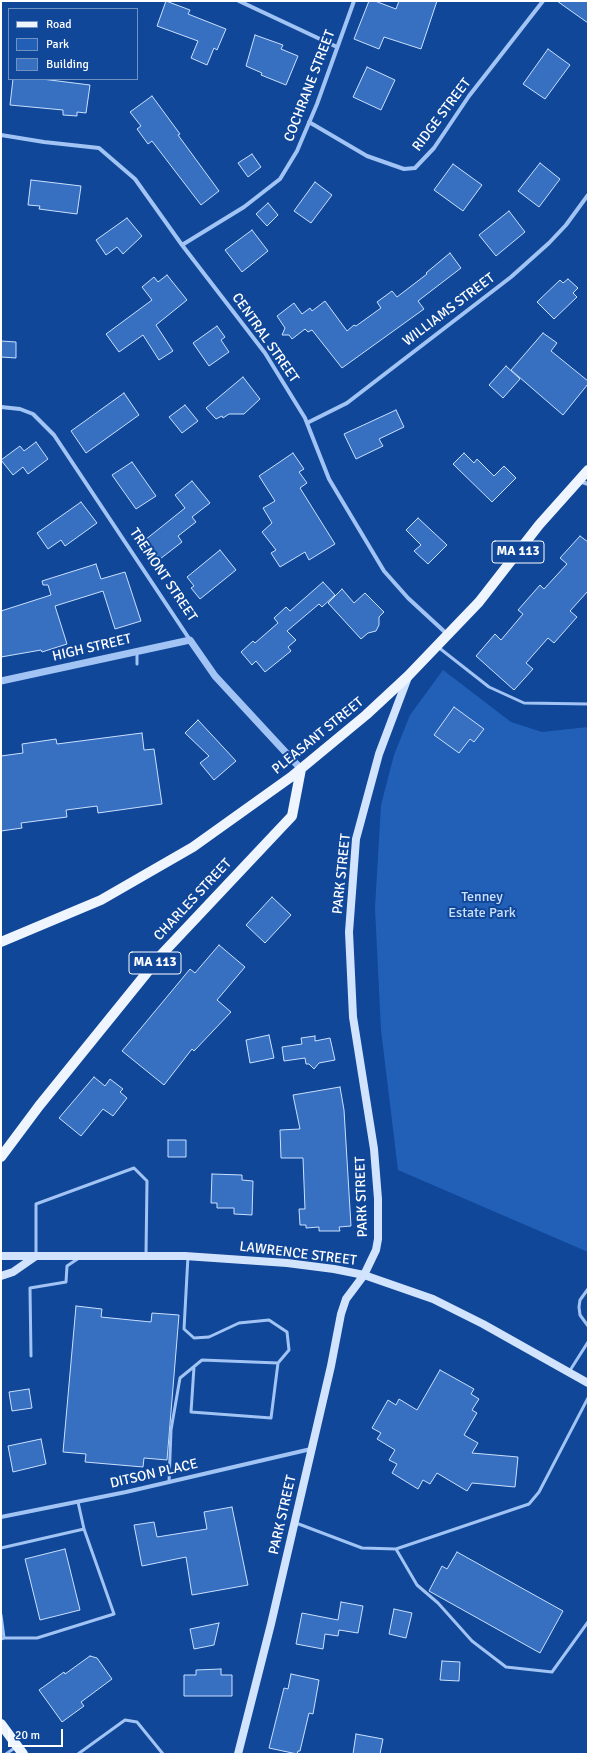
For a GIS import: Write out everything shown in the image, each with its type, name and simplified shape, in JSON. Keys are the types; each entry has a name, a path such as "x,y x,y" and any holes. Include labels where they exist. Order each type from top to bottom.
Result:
{"main road":[{"name":"PLEASANT STREET","path":"1,942 101,900 180,855 216,831 301,769 366,715 408,676 479,602 539,525 583,482 588,470"},
{"name":"PARK STREET","path":"238,1754 294,1522 341,1314 346,1299 364,1275 376,1250 378,1239 378,1199 372,1135 353,1017 350,932 356,839 379,754 408,676"},
{"name":"CHARLES STREET","path":"1,1158 39,1106 162,954 292,816 301,769"},
{"path":"1,1256 36,1256"},
{"name":"LAWRENCE STREET","path":"36,1256 188,1256 287,1263 364,1275 433,1299 483,1324 588,1383"},
{"path":"1,1276 12,1272 36,1256"},
{"path":"1,1724 20,1750"}],"street":[{"path":"239,1 337,47"},
{"name":"COCHRANE STREET","path":"182,245 244,207 280,179 297,151 354,1"},
{"name":"RIDGE STREET","path":"309,122 367,156 404,169 415,168 434,148 469,96 543,1"},
{"name":"CENTRAL STREET","path":"1,136 99,148 135,179 182,245 266,353 307,423 329,479 384,571 408,598 447,635"},
{"name":"WILLIAMS STREET","path":"307,423 348,403 511,277 549,243 566,225 588,195"},
{"name":"TREMONT STREET","path":"1,407 33,414 54,435 215,676 301,769"},
{"name":"HIGH STREET","path":"1,681 190,640"},
{"name":"DITSON PLACE","path":"1,1517 78,1502 311,1449"}],"lane":[{"path":"436,646 489,687 524,703 588,704"},
{"path":"137,651 137,664"},
{"path":"36,1256 36,1204 134,1168 147,1181 146,1255"},
{"path":"31,1356 30,1288 66,1282 67,1266 79,1256"},
{"path":"188,1256 184,1329 194,1338 209,1337 239,1323 269,1320 287,1332 289,1350 278,1363 271,1418 191,1412 194,1367"},
{"path":"588,1289 580,1300 579,1307 580,1315 588,1326"},
{"path":"569,1372 588,1342"},
{"path":"169,1482 171,1430 180,1378 202,1360 278,1363"},
{"path":"294,1522 362,1548 396,1549 529,1504 538,1492 588,1398"},
{"path":"1,1615 2,1638 37,1638 114,1614 84,1529 78,1502"},
{"path":"1,1548 84,1529"},
{"path":"396,1549 417,1585 438,1603 472,1641 506,1667 552,1672 588,1622"},
{"path":"78,1754 125,1720 137,1722 163,1754"},
{"path":"6,1754 20,1750"}],"green space":[{"name":"Tenney Estate Park","path":"443,670 511,722 542,732 588,727 588,1252 398,1170 381,1030 375,908 381,805 394,755 410,715"}],"building":[{"path":"166,1 190,10 188,14 226,29 217,50 214,48 207,65 191,58 198,41 157,26"},
{"path":"369,1 375,1 396,9 399,1 437,1 421,49 384,37 379,49 354,39"},
{"path":"557,1 588,1 588,23"},
{"path":"255,35 283,45 281,49 298,56 286,85 261,75 262,73 246,66"},
{"path":"548,49 570,65 545,99 523,84"},
{"path":"367,67 395,80 381,110 353,97"},
{"path":"13,80 50,80 90,85 86,113 77,112 77,116 63,115 63,110 10,105"},
{"path":"152,96 180,134 178,135 219,191 201,205 152,141 148,144 137,129 141,126 130,112"},
{"path":"252,154 261,167 248,177 238,163"},
{"path":"540,163 560,179 539,207 518,191"},
{"path":"453,164 482,185 463,211 434,190"},
{"path":"31,180 81,186 77,214 39,209 40,206 28,205"},
{"path":"315,182 332,195 311,223 294,211"},
{"path":"268,203 278,215 267,226 256,214"},
{"path":"509,211 525,232 496,256 479,235"},
{"path":"127,218 142,236 123,254 117,247 106,255 96,240"},
{"path":"252,230 268,251 242,272 225,250"},
{"path":"450,253 461,268 418,301 424,309 342,368 312,330 308,332 305,329 292,339 289,335 282,335 285,328 277,316 294,303 302,314 310,308 312,311 325,301 347,331 381,308 377,302 392,291 397,297 427,274 426,273"},
{"path":"167,275 187,300 156,325 173,351 159,360 143,335 119,352 106,334 152,300 142,287 154,277 158,282"},
{"path":"568,279 578,288 573,293 577,297 554,319 537,302 560,280 563,283"},
{"path":"217,326 225,337 221,340 229,352 209,366 193,343"},
{"path":"543,333 557,343 551,351 588,381 588,384 563,415 511,370"},
{"path":"1,341 16,342 16,358 1,357"},
{"path":"506,366 520,379 503,398 489,385"},
{"path":"243,377 260,399 244,414 229,414 223,418 222,416 216,419 206,408"},
{"path":"124,393 139,415 86,453 71,431"},
{"path":"185,405 198,421 182,433 169,417"},
{"path":"396,410 404,427 379,439 383,446 356,459 344,434"},
{"path":"36,442 48,459 28,474 23,467 13,475 1,460 20,446 24,451"},
{"path":"293,453 304,469 299,472 307,483 300,488 335,544 309,560 305,552 280,567 271,553 276,550 262,532 272,523 263,508 275,501 259,476"},
{"path":"464,453 474,463 477,459 494,476 504,466 516,478 492,502 453,464"},
{"path":"132,462 156,496 136,509 112,475"},
{"path":"192,481 210,503 192,517 196,522 178,536 182,542 160,559 145,540 185,508 175,495"},
{"path":"81,502 97,523 65,546 61,540 48,549 37,533"},
{"path":"418,518 447,545 428,564 414,551 421,545 406,530"},
{"path":"580,536 588,542 588,591 570,611 577,617 554,643 548,638 526,663 533,669 514,690 476,656 495,634 501,640 523,614 518,610 540,585 544,589 567,564 560,558"},
{"path":"220,550 236,570 200,599 191,588 194,586 187,577"},
{"path":"96,564 101,579 125,572 141,621 115,629 103,591 55,606 67,644 42,652 41,650 1,657 1,611 51,595 48,585 43,585 42,581"},
{"path":"323,582 335,595 322,607 319,604 287,631 296,640 288,647 291,651 265,672 256,661 252,665 241,652 253,641 255,643 278,623 274,618 286,607 290,611"},
{"path":"342,589 354,603 365,593 384,612 379,617 379,625 376,631 368,633 361,639 328,603"},
{"path":"454,707 484,729 474,742 470,739 459,753 434,735"},
{"path":"198,720 236,761 214,780 200,763 209,756 185,733"},
{"path":"142,733 144,750 154,749 162,804 98,813 97,806 66,810 67,817 21,823 22,828 1,831 1,756 23,753 22,744 56,739 57,744"},
{"path":"272,897 291,915 265,943 246,925"},
{"path":"219,945 245,967 217,1000 231,1012 194,1051 192,1049 164,1085 122,1051 190,969 195,973"},
{"path":"269,1035 274,1058 250,1063 246,1040"},
{"path":"315,1036 315,1041 330,1038 335,1060 319,1063 314,1069 309,1064 306,1064 305,1058 284,1061 282,1047 302,1044 301,1038"},
{"path":"94,1077 105,1086 110,1079 123,1089 120,1092 127,1098 113,1116 103,1109 81,1136 59,1118"},
{"path":"340,1087 344,1110 351,1226 339,1227 340,1231 319,1231 319,1227 306,1228 306,1225 300,1225 299,1209 305,1209 303,1158 281,1158 280,1130 300,1129 293,1095"},
{"path":"168,1140 186,1140 186,1157 168,1157"},
{"path":"212,1174 242,1175 242,1180 253,1181 252,1215 234,1214 234,1208 217,1208 217,1203 211,1203"},
{"path":"76,1306 102,1309 101,1317 151,1322 152,1313 179,1315 167,1460 144,1458 143,1467 85,1462 86,1454 63,1452"},
{"path":"440,1370 474,1389 471,1394 479,1399 472,1410 477,1413 464,1435 478,1443 472,1453 518,1457 515,1487 472,1483 467,1491 437,1473 430,1484 423,1480 418,1489 392,1473 397,1464 389,1460 395,1450 377,1439 381,1433 372,1428 388,1400 396,1405 399,1399 417,1410"},
{"path":"29,1389 32,1408 12,1411 9,1392"},
{"path":"41,1439 46,1464 13,1472 8,1446"},
{"path":"232,1507 248,1585 192,1595 186,1557 142,1566 134,1525 154,1522 157,1537 207,1529 204,1512"},
{"path":"65,1549 80,1610 40,1620 25,1559"},
{"path":"457,1552 563,1611 540,1653 429,1591 442,1566 447,1569"},
{"path":"341,1602 363,1606 358,1633 339,1630 338,1636 325,1634 323,1649 296,1644 302,1613 338,1620"},
{"path":"394,1609 412,1613 406,1638 389,1634"},
{"path":"219,1623 214,1645 194,1649 190,1629"},
{"path":"90,1656 97,1658 112,1679 81,1702 84,1706 62,1722 39,1690"},
{"path":"442,1661 460,1662 459,1681 440,1680"},
{"path":"221,1669 221,1675 232,1675 232,1696 184,1696 184,1675 196,1675 196,1670"},
{"path":"291,1674 319,1680 313,1714 309,1713 300,1751 298,1751 297,1754 269,1748 284,1688 288,1689"},
{"path":"356,1734 383,1739 380,1754 353,1754"}]}
